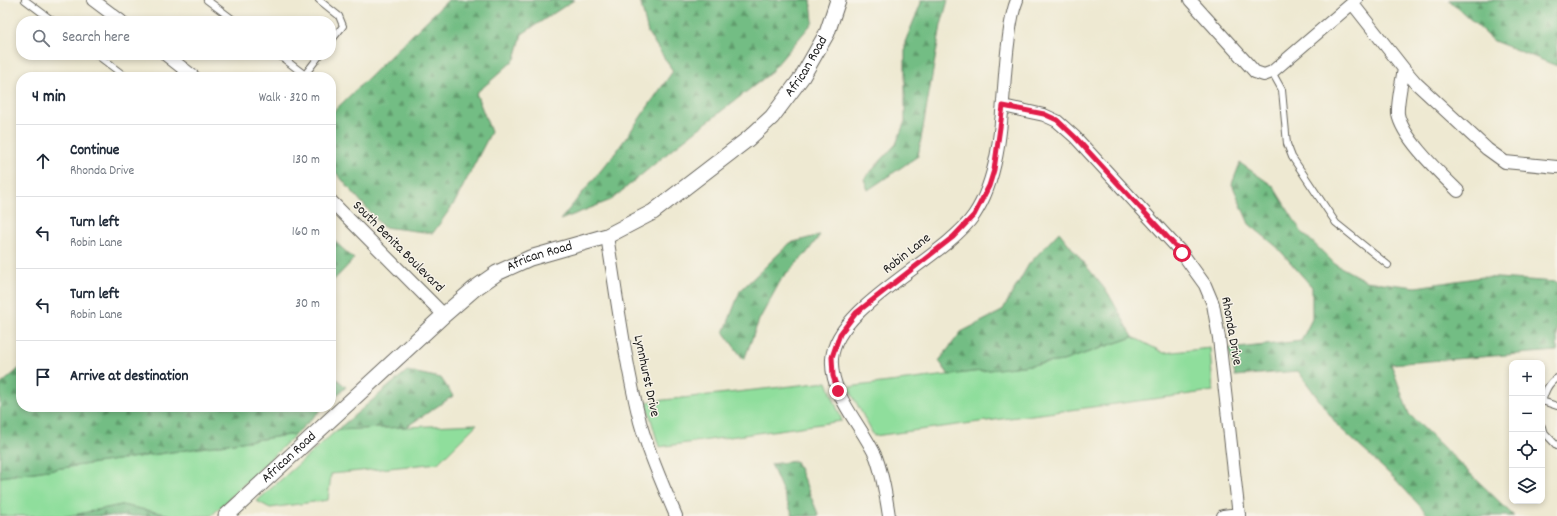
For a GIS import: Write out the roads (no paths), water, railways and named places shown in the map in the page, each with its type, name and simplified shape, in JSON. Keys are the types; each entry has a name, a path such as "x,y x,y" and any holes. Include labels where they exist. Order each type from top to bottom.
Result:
{"street":[{"path":"94,0 115,16"},
{"name":"African Road","path":"226,516 474,289 497,273 530,258 607,236 653,212 748,139 772,117 802,77 827,33 838,0"},
{"name":"Robin Lane","path":"889,516 884,484 876,457 838,391 833,376 832,357 840,334 856,313 953,237 974,215 989,186 994,170 1003,106 1006,57 1012,13 1017,0"},
{"path":"1190,0 1255,72 1264,75 1272,72 1354,2 1417,84 1487,149 1505,162 1557,167"},
{"path":"172,60 188,72"},
{"path":"1404,69 1398,113 1401,126 1423,156 1458,191"},
{"name":"Rhonda Drive","path":"1003,106 1044,114 1057,120 1075,137 1182,253 1205,285 1213,304 1219,338 1239,515"},
{"name":"South Benita Boulevard","path":"336,206 444,315"},
{"name":"Lynnhurst Drive","path":"607,236 624,348 640,422 650,453 676,516"},
{"path":"1224,516 1239,515"}],"lane":[{"path":"25,0 46,16"},
{"path":"207,0 228,16"},
{"path":"318,0 339,16 343,26 336,35"},
{"path":"104,60 119,72"},
{"path":"285,60 299,72"},
{"path":"307,72 316,60"},
{"path":"1272,72 1282,90 1287,144 1292,157 1336,223 1388,265"},
{"path":"1544,396 1552,381 1557,378"},
{"path":"1545,402 1557,406"},
{"path":"1544,432 1557,446"}]}
